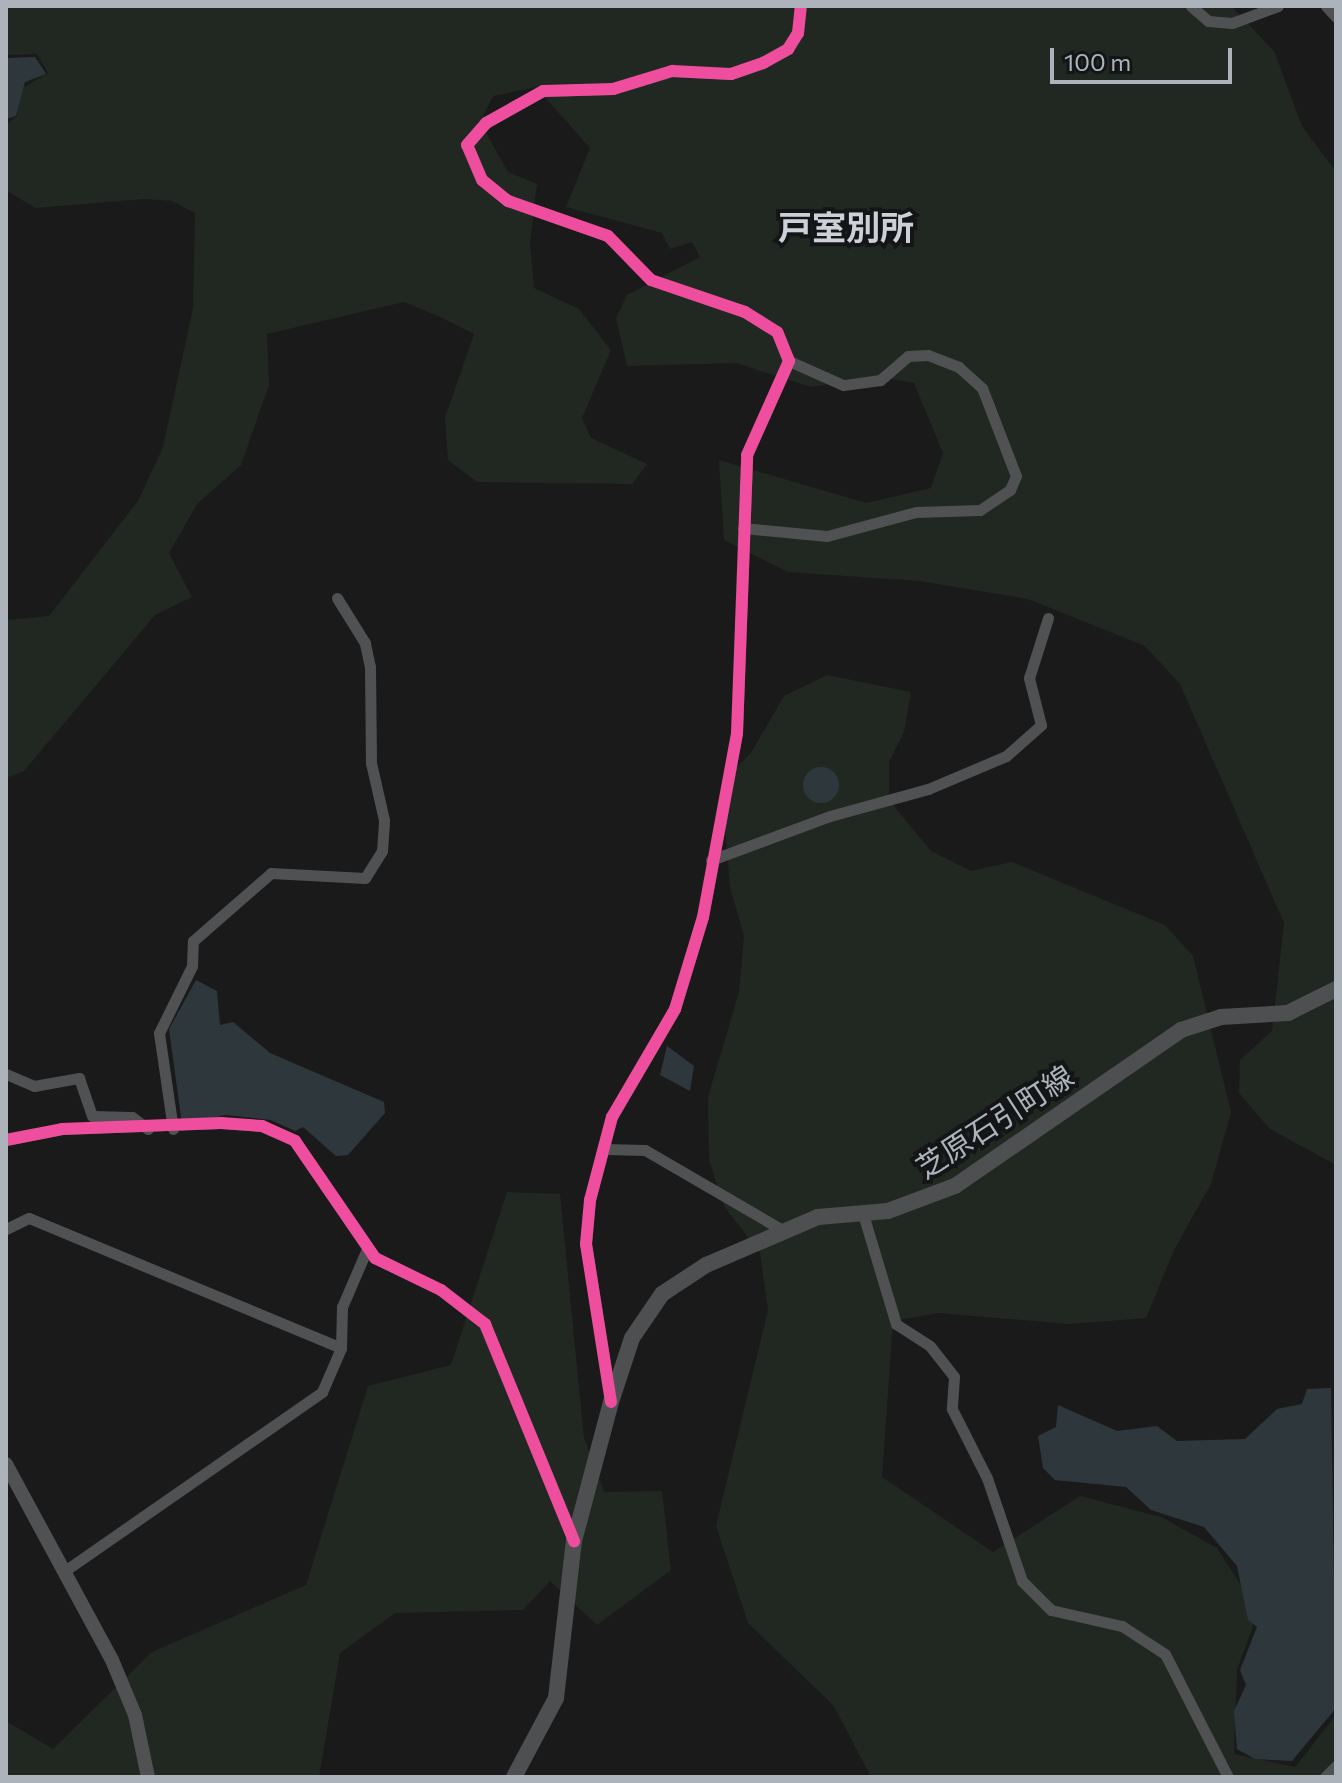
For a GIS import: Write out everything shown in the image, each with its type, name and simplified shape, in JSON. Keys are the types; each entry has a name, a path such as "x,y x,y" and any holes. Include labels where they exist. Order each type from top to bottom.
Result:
{"main road":[{"name":"芝原石引町線","path":"514,1777 556,1698 574,1541 611,1402 632,1338 662,1294 706,1265 818,1217 863,1214 921,1203 955,1186 1181,1030 1221,1017 1288,1013 1336,989"}],"street":[{"path":"743,528 827,536 916,512 980,510 1004,496 1016,476 982,388 959,367 928,355 908,356 868,385 843,385 789,361 777,332 745,312 651,280 608,236 508,201 482,180 467,145 486,123 543,91 613,89 672,71 731,74 763,63 788,49 798,33 801,6"},
{"path":"1191,6 1208,21 1232,23 1278,6"},
{"path":"1326,6 1336,17"},
{"path":"611,1402 586,1244 604,1149 620,1097 675,1009 703,917 711,860 737,733 747,455 789,361"},
{"path":"173,1129 159,1033 192,966 193,941 271,873 365,878 382,851 384,820 371,763 370,667 365,643 337,598"},
{"path":"711,860 830,816 928,789 1006,756 1041,725 1029,678 1048,618"},
{"path":"6,1074 34,1086 79,1078 92,1116 132,1117 148,1130"},
{"path":"6,1140 62,1129 262,1126 295,1141 312,1158 367,1249 394,1270 469,1307 485,1324 574,1541"},
{"path":"604,1149 645,1150 784,1231"},
{"path":"863,1214 896,1324 930,1346 954,1377 952,1409 987,1478 1022,1581 1051,1610 1107,1620 1165,1654 1228,1777"},
{"path":"6,1229 29,1218 341,1348"},
{"path":"66,1570 322,1392 341,1348 342,1307 367,1249"},
{"path":"6,1464 20,1500 66,1570 135,1715 148,1777"},
{"path":"1325,1777 1336,1766"}],"shaded area":[{"path":"6,6 1231,6 1274,51 1302,126 1336,172 1336,1165 1270,1129 1239,1093 1240,1060 1272,1031 1284,923 1180,684 1145,646 1028,599 919,581 788,572 724,540 719,460 866,503 931,488 943,453 914,383 874,376 811,387 736,363 627,366 616,318 627,295 700,257 692,242 670,249 662,233 566,207 590,148 536,87 493,96 480,122 508,172 537,184 530,243 534,288 579,309 611,350 582,418 591,438 647,464 632,484 477,482 448,460 445,418 474,334 404,302 267,334 269,385 241,465 197,504 169,553 192,597 155,615 24,771 6,778 6,620 49,616 138,501 163,447 193,308 195,213 172,201 144,199 35,208 6,190 6,125 17,116 21,89 48,73 37,54 6,55"},
{"path":"35,57 46,74 25,82 16,116 6,119 6,58"},
{"path":"827,675 911,692 904,732 889,762 889,800 931,851 971,871 1012,862 1165,925 1193,956 1231,1112 1211,1184 1174,1250 1146,1318 1070,1324 938,1313 893,1321 882,1477 993,1552 1080,1496 1161,1517 1217,1548 1244,1590 1253,1626 1237,1670 1234,1754 1295,1767 1336,1715 1336,1777 871,1777 834,1706 748,1623 716,1526 768,1310 760,1253 724,1206 709,1160 708,1097 739,992 744,936 730,887 725,827 730,774 751,753 784,696"},
{"path":"821,767 834,772 839,785 834,798 821,803 808,798 803,785 808,772"},
{"path":"196,980 217,991 220,1025 233,1022 270,1053 384,1102 385,1113 348,1155 336,1156 303,1127 295,1131 271,1120 226,1115 182,1124 169,1029"},
{"path":"667,1046 694,1066 690,1091 660,1075"},
{"path":"507,1192 560,1194 584,1438 604,1492 662,1491 671,1570 597,1625 550,1581 523,1610 395,1613 340,1653 319,1777 6,1777 6,1721 53,1749 152,1652 306,1585 368,1386 451,1365"},
{"path":"1331,1388 1336,1708 1292,1761 1255,1759 1237,1749 1234,1711 1246,1685 1240,1670 1257,1627 1248,1620 1237,1566 1204,1527 1151,1510 1126,1487 1055,1480 1043,1468 1038,1436 1056,1427 1058,1405 1117,1431 1157,1426 1177,1441 1245,1439 1277,1409 1302,1404 1307,1389"}],"cycle path":[{"path":"611,1402 586,1244 590,1200 612,1117 675,1009 703,917 737,733 747,455 789,361 777,332 745,312 651,280 608,236 508,201 482,180 467,145 486,123 543,91 613,89 672,71 731,74 763,63 788,49 798,33 801,6"},
{"path":"6,1140 62,1129 221,1123 262,1126 295,1141 375,1258 441,1290 485,1324 574,1541"}],"district":[{"name":"戸室別所","path":"846,227"}]}
